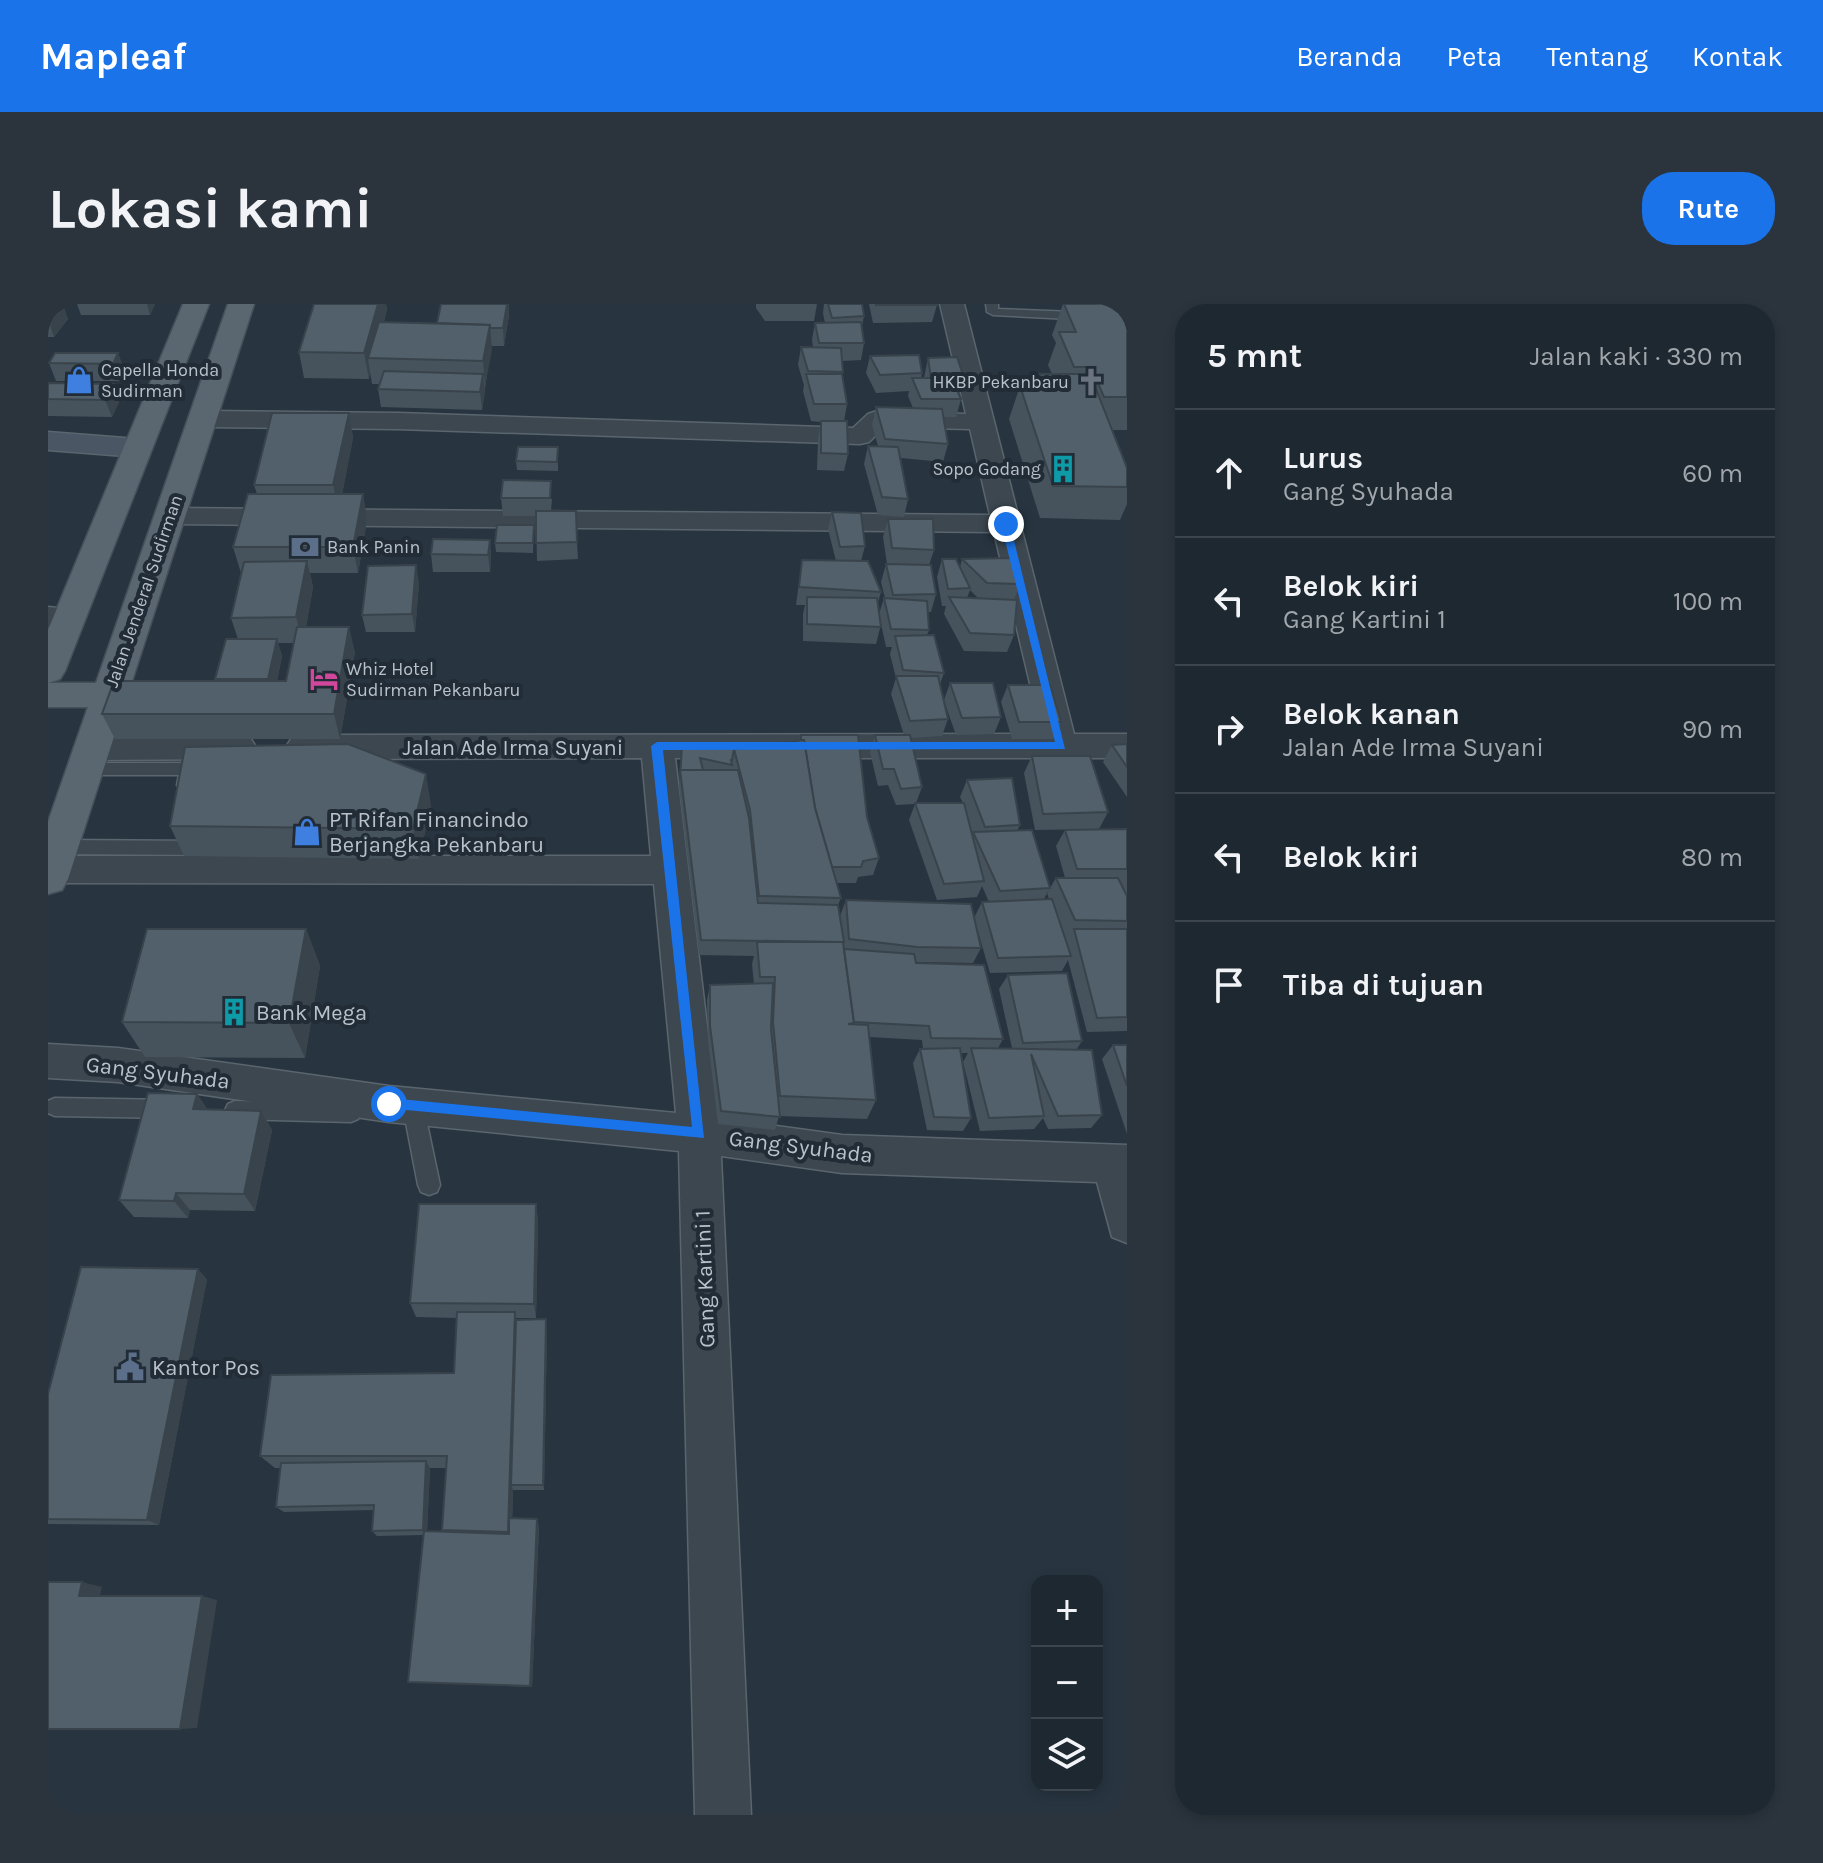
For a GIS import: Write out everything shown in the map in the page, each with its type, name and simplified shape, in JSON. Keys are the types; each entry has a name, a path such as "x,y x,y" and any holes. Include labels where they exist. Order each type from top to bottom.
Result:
{"main road":[{"path":"48,671 57,627 138,448 196,304"},
{"name":"Jalan Jenderal Sudirman","path":"53,865 241,304"},
{"path":"48,441 138,448"},
{"path":"48,695 109,695"}],"street":[{"path":"952,304 1061,746"},
{"path":"203,419 398,421 860,436 877,419 981,422"},
{"path":"169,516 1006,524"},
{"name":"Jalan Ade Irma Suyani","path":"88,758 657,746 1127,746"},
{"name":"Gang Kartini 1","path":"657,746 699,1134 723,1815"},
{"path":"53,865 672,870"},
{"name":"Gang Syuhada","path":"48,1061 118,1065 389,1104 699,1134 842,1154 1120,1164"},
{"path":"1120,1164 1127,1223"}],"lane":[{"path":"992,304 993,312 1127,318"},
{"path":"88,758 189,769 179,808"},
{"path":"53,865 171,841 223,848"},
{"path":"55,1107 415,1114 429,1185"}],"building":[{"path":"48,304 60,304 48,319"},
{"path":"314,304 378,304 364,353 299,352"},
{"path":"441,304 507,304 503,328 437,323"},
{"path":"828,304 862,304 864,316 832,318"},
{"path":"936,304 937,305 876,305"},
{"path":"1064,304 1127,304 1127,397 1104,397 1091,367 1074,367 1059,332 1076,332"},
{"path":"379,322 490,325 483,361 368,358"},
{"path":"861,322 864,343 819,343 815,323"},
{"path":"801,347 841,348 843,372 808,371"},
{"path":"55,353 118,353 113,364 49,363"},
{"path":"919,355 922,373 880,375 870,356"},
{"path":"957,357 964,378 951,377 961,399 921,399 912,378 931,378 928,358"},
{"path":"384,371 483,374 480,392 378,389"},
{"path":"806,374 842,374 847,404 814,404"},
{"path":"1040,374 1090,374 1127,468 1127,487 1053,486 1020,386 1045,387"},
{"path":"48,383 113,384 105,400 48,399"},
{"path":"876,407 942,409 948,444 885,439"},
{"path":"272,413 349,413 333,485 254,485"},
{"path":"821,421 847,421 848,454 821,453"},
{"path":"868,446 898,447 908,499 882,497"},
{"path":"518,447 558,447 557,462 516,461"},
{"path":"503,480 551,481 550,498 501,498"},
{"path":"248,494 363,494 353,547 233,547"},
{"path":"536,511 576,511 577,542 536,543"},
{"path":"832,512 861,513 865,546 840,547"},
{"path":"888,519 933,519 934,550 892,548"},
{"path":"497,525 534,525 533,543 495,543"},
{"path":"433,539 490,540 488,555 431,554"},
{"path":"1011,558 1020,584 987,583 962,559"},
{"path":"942,559 956,559 970,588 948,589"},
{"path":"802,560 868,561 881,592 799,587"},
{"path":"307,561 296,617 231,618 244,562"},
{"path":"886,564 931,565 936,594 893,595"},
{"path":"416,565 412,614 362,615 368,566"},
{"path":"807,597 877,598 881,627 807,624"},
{"path":"949,597 1017,600 1014,635 970,633"},
{"path":"884,598 927,601 929,630 891,629"},
{"path":"297,627 349,627 334,714 102,714 114,681 286,681"},
{"path":"934,635 944,673 903,670 895,636"},
{"path":"226,639 277,639 268,679 215,679"},
{"path":"896,676 938,676 948,719 910,721"},
{"path":"950,683 993,683 1001,717 962,718"},
{"path":"1008,685 1050,685 1061,722 1019,722"},
{"path":"801,735 858,735 867,817 879,858 863,861 861,867 832,867 815,808"},
{"path":"875,735 910,735 922,787 901,789 894,769 883,769"},
{"path":"804,740 815,808 841,898 759,896 750,810 734,749"},
{"path":"348,744 426,774 413,829 170,826 185,747"},
{"path":"776,744 734,749 732,765 700,758 703,770 680,770 682,746"},
{"path":"1127,744 1127,767 1112,745"},
{"path":"1032,756 1090,756 1108,812 1043,814"},
{"path":"680,770 738,770 749,818 758,903 838,905 844,942 701,940"},
{"path":"1012,778 1020,825 985,827 967,780"},
{"path":"915,803 964,803 984,881 944,884"},
{"path":"1127,829 1127,869 1077,869 1065,830"},
{"path":"1032,830 1050,888 1000,891 973,832"},
{"path":"1056,878 1118,878 1127,896 1127,921 1075,920"},
{"path":"1052,899 1071,956 998,958 982,902"},
{"path":"846,900 971,904 981,948 917,947 849,939"},
{"path":"147,929 306,929 289,1023 122,1022"},
{"path":"1074,929 1127,929 1127,1017 1097,1018"},
{"path":"757,942 843,942 854,1023 848,1024 868,1025 876,1100 780,1096 773,1022 775,977 760,977"},
{"path":"844,949 914,954 916,963 984,965 1003,1039 931,1038 929,1026 854,1022"},
{"path":"1067,973 1082,1041 1023,1043 1008,975"},
{"path":"773,983 771,1029 780,1117 721,1111 710,1026 710,985"},
{"path":"1113,1045 1127,1045 1127,1086"},
{"path":"960,1048 971,1118 934,1117 920,1049"},
{"path":"971,1048 1092,1050 1102,1115 1058,1116 1031,1054 1044,1116 989,1118"},
{"path":"148,1093 197,1094 193,1109 261,1111 244,1194 176,1193 174,1201 119,1200"},
{"path":"419,1204 536,1204 534,1304 410,1303"},
{"name":"Kantor Pos","path":"81,1267 198,1269 147,1520 48,1519 48,1394"},
{"path":"457,1312 515,1312 508,1532 442,1530 447,1456 260,1456 271,1375 454,1373"},
{"path":"546,1319 543,1485 511,1485 516,1320"},
{"path":"426,1461 423,1530 372,1531 374,1505 276,1507 281,1463"},
{"path":"509,1518 537,1519 530,1686 408,1682 424,1531 509,1534"},
{"path":"48,1582 82,1582 79,1596 202,1596 180,1729 48,1729"}],"place":[{"name":"Capella Honda Sudirman","path":"79,380"},
{"name":"HKBP Pekanbaru","path":"1091,382"},
{"name":"Sopo Godang","path":"1063,469"},
{"name":"Bank Panin","path":"305,547"},
{"name":"Whiz Hotel Sudirman Pekanbaru","path":"324,679"},
{"name":"PT Rifan Financindo Berjangka Pekanbaru","path":"307,832"},
{"name":"Bank Mega","path":"234,1012"},
{"name":"Kantor Pos","path":"130,1367"}],"route":[{"path":"389,1104 699,1134 657,746 1061,746 1006,524"}]}
